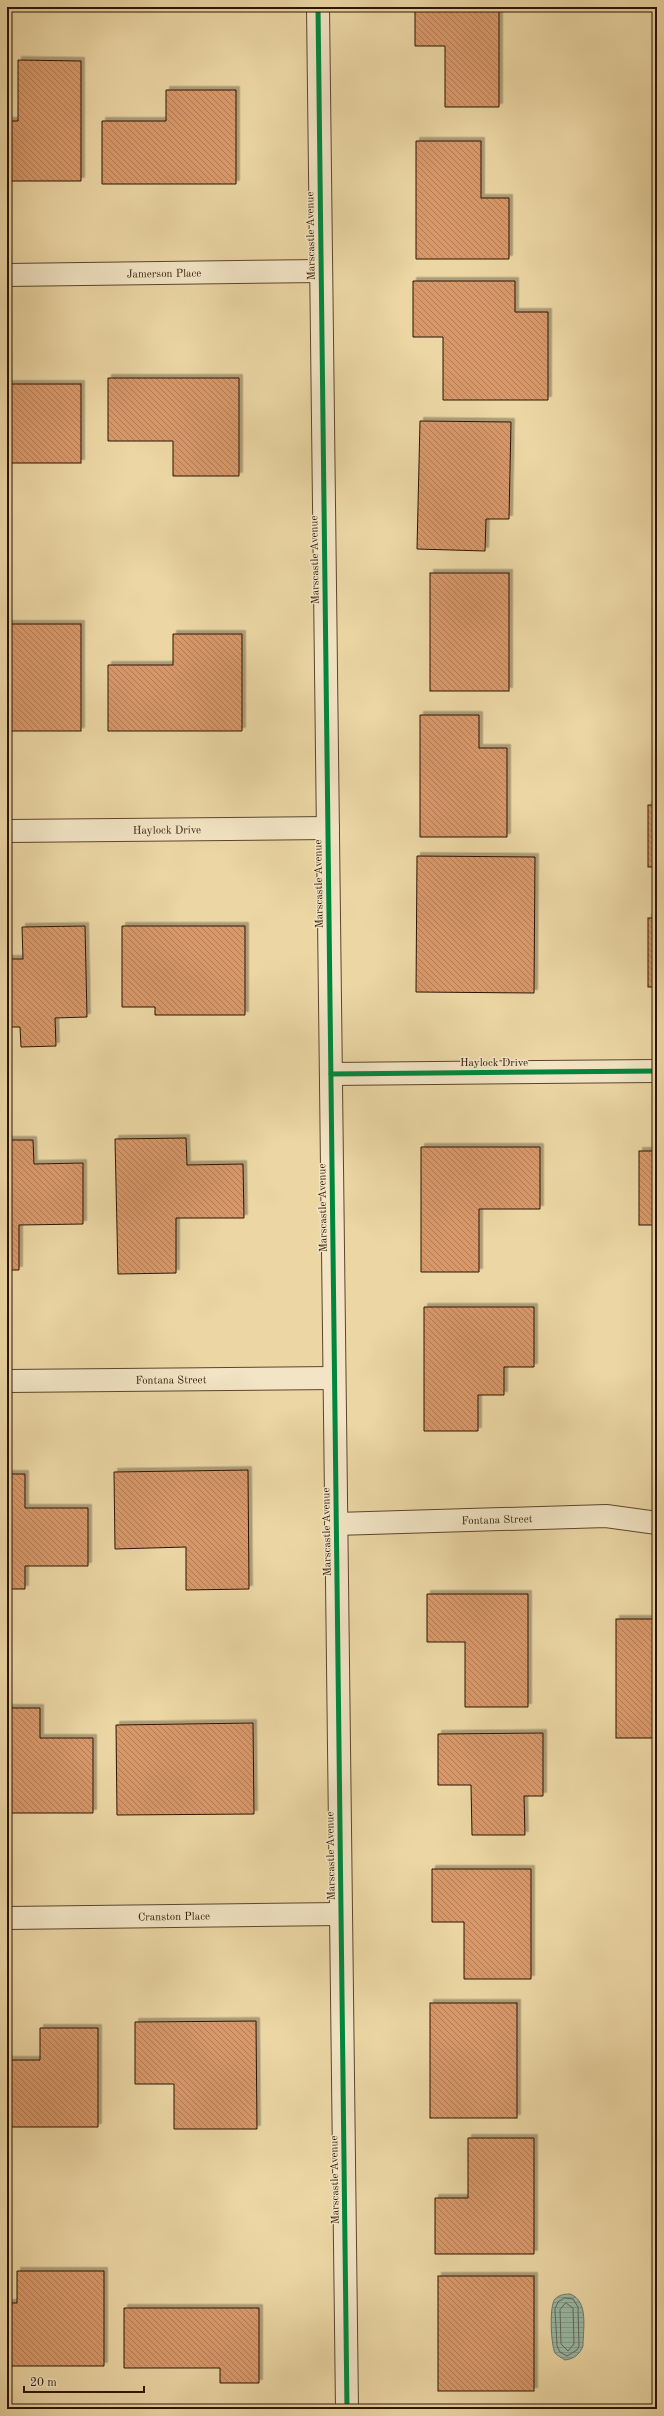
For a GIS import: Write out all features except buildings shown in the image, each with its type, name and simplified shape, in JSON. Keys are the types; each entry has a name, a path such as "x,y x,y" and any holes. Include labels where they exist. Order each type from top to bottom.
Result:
{"street":[{"name":"Marscastle Avenue","path":"318,7 347,2409"},
{"name":"Jamerson Place","path":"7,275 320,271"},
{"name":"Haylock Drive","path":"7,831 328,828"},
{"name":"Haylock Drive","path":"330,1074 657,1071"},
{"name":"Fontana Street","path":"7,1381 334,1378"},
{"name":"Fontana Street","path":"336,1524 606,1516 657,1523"},
{"name":"Cranston Place","path":"7,1918 340,1914"}],"water":[{"path":"570,2294 580,2303 584,2316 583,2346 576,2356 565,2360 555,2353 551,2317 555,2299 562,2295"}],"cycle path":[{"path":"318,7 347,2409"},
{"path":"331,1074 657,1071"}]}
